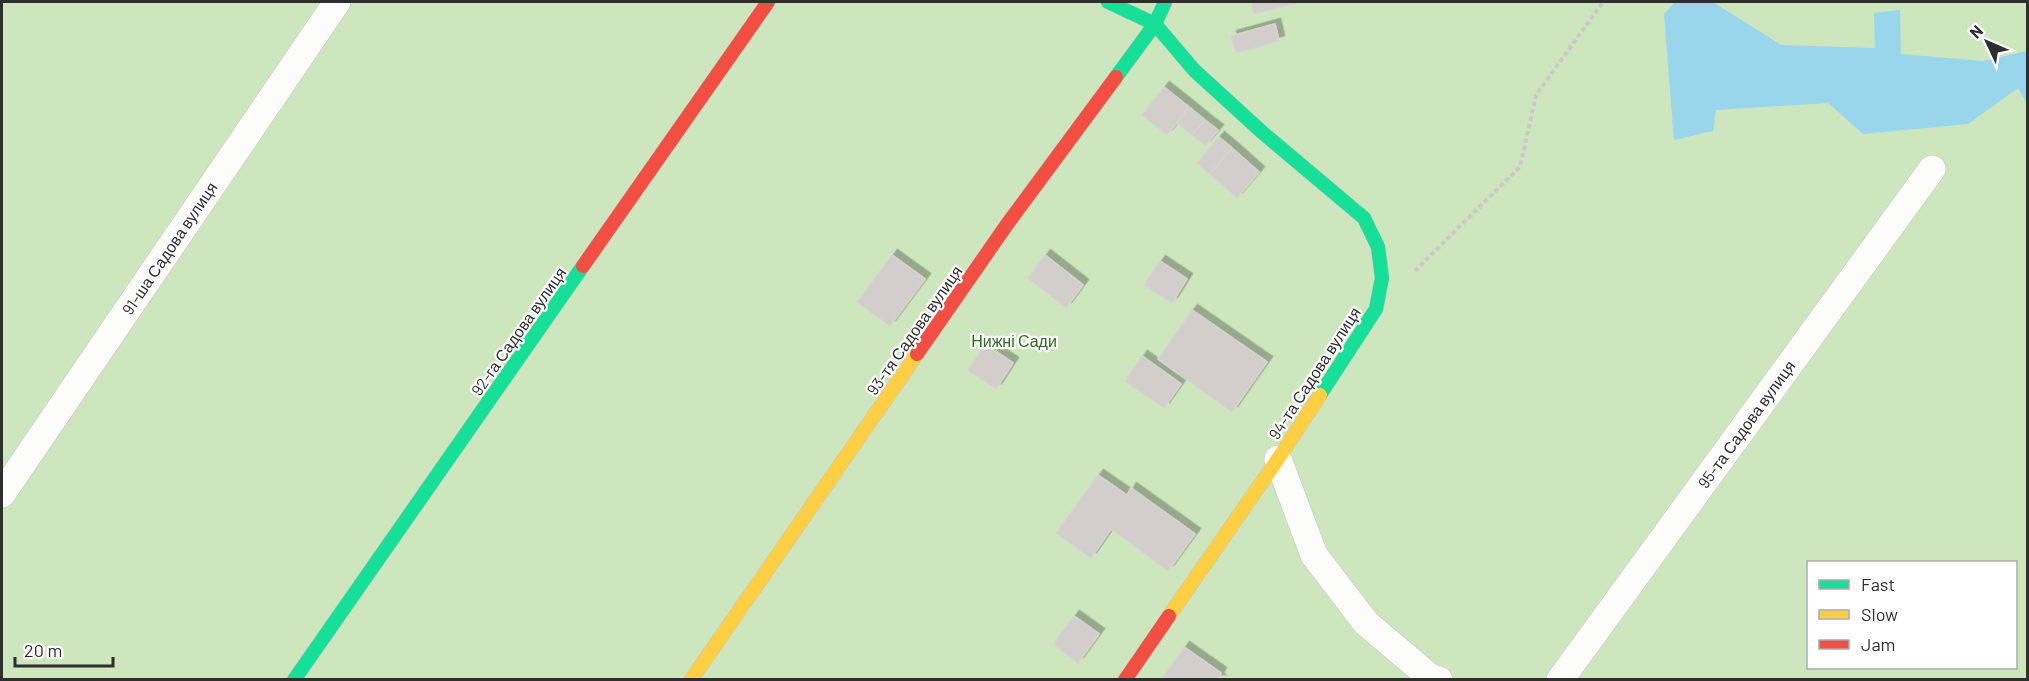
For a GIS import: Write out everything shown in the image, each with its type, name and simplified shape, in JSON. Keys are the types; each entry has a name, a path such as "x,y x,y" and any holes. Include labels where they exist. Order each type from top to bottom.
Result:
{"street":[{"name":"91-ша Садова вулиця","path":"2,494 337,2"},
{"name":"92-га Садова вулиця","path":"294,680 768,2"},
{"path":"1108,2 1155,24"},
{"name":"93-тя Садова вулиця","path":"691,680 1008,224 1155,24 1165,2"},
{"name":"94-та Садова вулиця","path":"1125,680 1278,459 1376,309 1382,278 1378,247 1364,218 1263,133 1194,70 1155,24"},
{"name":"95-та Садова вулиця","path":"1560,680 1932,169"},
{"path":"1278,459 1314,555 1366,623 1430,677 1439,680"}],"path":[{"path":"1410,276 1520,167 1536,95 1603,2"}],"green space":[{"name":"Нижні Сади","path":"2,2 2027,2 2027,679 2,679"}],"water":[{"path":"1675,2 1713,2 1781,45 1875,48 1874,13 1900,10 1901,54 1983,61 2027,51 2027,104 2018,88 1968,124 1863,134 1828,103 1716,110 1713,131 1674,140 1664,14"}],"building":[{"path":"1251,2 1301,2 1254,14"},
{"path":"1275,24 1279,41 1236,53 1231,36"},
{"path":"1164,87 1189,107 1167,135 1142,115"},
{"path":"1189,107 1205,120 1192,135 1177,123"},
{"path":"1205,120 1218,130 1205,146 1192,135"},
{"path":"1219,137 1232,148 1210,174 1197,163"},
{"path":"1232,148 1259,172 1237,198 1210,174"},
{"path":"892,255 925,279 890,326 857,302"},
{"path":"1045,255 1083,285 1066,308 1028,278"},
{"path":"1160,261 1187,279 1172,303 1144,285"},
{"path":"1192,310 1267,362 1232,412 1158,359"},
{"path":"985,344 1013,363 996,389 968,370"},
{"path":"1142,356 1181,384 1164,408 1125,381"},
{"path":"1098,475 1127,495 1131,488 1195,534 1168,571 1111,529 1091,558 1056,533"},
{"path":"1074,616 1099,634 1078,663 1053,644"},
{"path":"1184,647 1221,673 1218,678 1220,680 1161,680"}],"traffic: fast":[{"path":"1108,2 1155,24 1194,70 1263,133 1364,218 1378,247 1382,278 1376,309 1320,395"},
{"path":"1116,77 1155,24 1165,2"},
{"path":"294,680 583,266"}],"traffic: slow":[{"path":"691,680 917,354"},
{"path":"1169,616 1320,395"}],"traffic: jam":[{"path":"583,266 768,2"},
{"path":"917,354 1008,223 1116,77"},
{"path":"1125,680 1169,616"}]}
